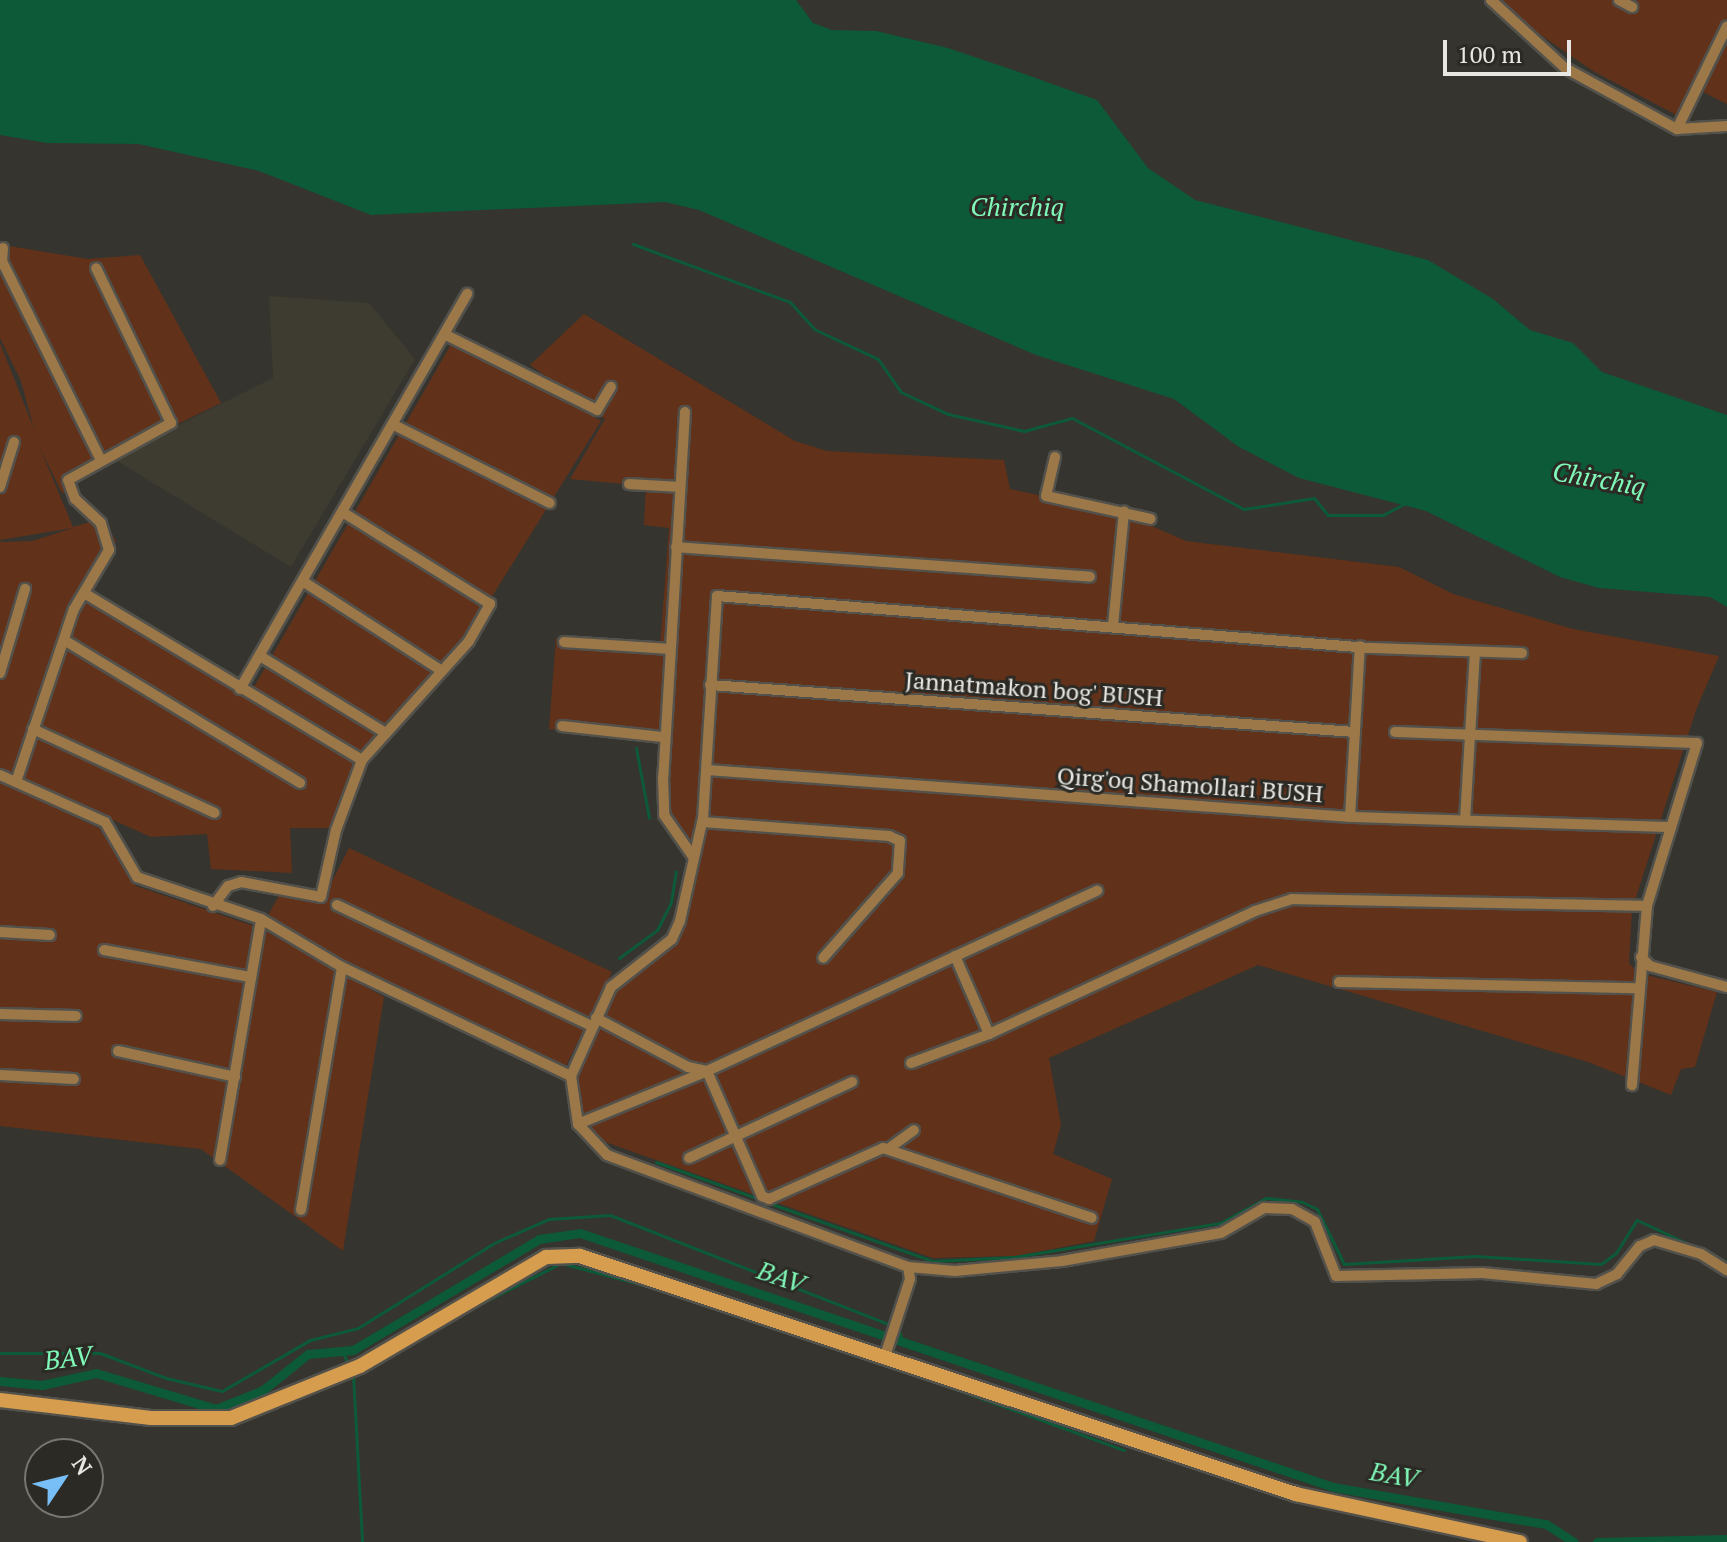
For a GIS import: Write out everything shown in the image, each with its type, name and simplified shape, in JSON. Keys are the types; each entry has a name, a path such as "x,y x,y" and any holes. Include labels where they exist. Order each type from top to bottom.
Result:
{"street":[{"path":"1491,0 1565,68 1677,129 1727,126"},
{"path":"1619,0 1632,7"},
{"path":"1677,129 1727,26"},
{"path":"3,248 2,261 101,460"},
{"path":"16,782 64,640 110,544 92,510 75,499 68,480 171,423 96,268"},
{"path":"240,689 396,426 467,294"},
{"path":"446,335 597,410 611,387"},
{"path":"685,412 664,737 664,815 694,858"},
{"path":"396,426 550,503"},
{"path":"0,487 14,442"},
{"path":"1055,457 1046,496 1151,519"},
{"path":"629,484 680,487"},
{"path":"1113,626 1124,512"},
{"path":"213,906 228,886 241,882 321,897 336,830 362,760 469,641 490,604 344,513"},
{"path":"676,547 1090,577"},
{"path":"304,582 442,671"},
{"path":"0,673 25,589"},
{"path":"84,593 362,760"},
{"path":"1522,653 1360,646 717,596 707,770 702,822 694,858 672,939 615,980 594,1022 571,1076 578,1124 607,1155 908,1267 955,1271 1062,1261 1221,1233 1264,1208 1292,1209 1315,1222 1336,1276 1482,1273 1596,1284 1617,1274 1640,1246 1654,1240 1701,1254 1727,1270"},
{"path":"64,640 300,783"},
{"path":"564,642 670,649"},
{"path":"1350,817 1360,646"},
{"path":"1465,820 1475,653"},
{"path":"260,656 384,732"},
{"name":"Jannatmakon bog' BUSH","path":"710,685 1355,732"},
{"path":"562,726 664,737"},
{"path":"33,729 215,813"},
{"path":"1395,732 1697,743 1647,906 1636,988 1632,1085"},
{"name":"Qirg'oq Shamollari BUSH","path":"707,770 1350,817 1671,827"},
{"path":"0,775 105,822 137,877 213,906 261,919 342,967 571,1076"},
{"path":"702,822 889,836 900,841 898,873 823,958"},
{"path":"578,1124 707,1071 1097,891"},
{"path":"911,1063 989,1034 1255,911 1292,899 1647,906"},
{"path":"337,905 688,1067 707,1071"},
{"path":"220,1160 261,919"},
{"path":"0,932 50,935"},
{"path":"104,950 249,977"},
{"path":"955,956 989,1034"},
{"path":"1641,957 1650,966 1727,987"},
{"path":"301,1210 342,967"},
{"path":"1339,982 1636,988"},
{"path":"0,1014 76,1016"},
{"path":"118,1051 235,1077"},
{"path":"707,1071 762,1196 769,1199"},
{"path":"0,1075 74,1079"},
{"path":"689,1158 852,1082"},
{"path":"888,1149 914,1130"},
{"path":"763,1213 769,1199 876,1148 888,1149 1092,1218"},
{"path":"0,1400 151,1418 231,1418 360,1366 478,1294 562,1255 610,1263 887,1351 1296,1494 1520,1542"},
{"path":"887,1351 910,1279 908,1267"}],"shaded area":[{"path":"1502,0 1727,0 1727,104 1703,92 1684,119 1593,71 1510,14"},
{"path":"0,247 88,259 140,255 221,403 68,477 70,491 62,493 40,448 73,527 103,518 116,541 85,590 254,687 457,334 601,421 447,669 364,756 338,828 290,828 292,873 211,869 207,834 151,837 0,770 0,542 32,541 73,528 0,540 0,343 34,429 21,381 0,338"},
{"path":"269,296 369,303 415,359 291,567 112,458 273,378"},
{"path":"584,314 795,441 827,451 1004,460 1010,489 1122,513 1186,541 1399,567 1453,594 1573,629 1719,656 1696,710 1632,910 1629,963 1638,973 1717,992 1695,1067 1681,1069 1671,1095 1588,1062 1258,965 1049,1058 1061,1125 1053,1154 1112,1179 1094,1241 1016,1256 933,1258 591,1137 581,1120 574,1080 615,989 677,942 687,918 694,857 666,815 663,741 549,729 556,638 660,647 669,528 644,525 646,486 570,479 605,419 530,365"},
{"path":"0,782 99,828 136,886 260,928 384,997 343,1251 201,1149 0,1126"},
{"path":"349,848 612,972 565,1068 334,959 267,917 286,883 324,897"}],"water":[{"name":"Chirchiq","path":"0,0 796,0 813,23 832,30 876,31 948,48 1013,70 1097,100 1148,168 1195,200 1428,260 1493,299 1530,330 1573,343 1602,372 1727,415 1727,607 1710,597 1599,588 1560,577 1426,511 1299,478 1239,447 1174,399 1036,355 699,210 665,202 371,215 259,171 139,144 47,143 0,135"}],"waterway":[{"path":"633,244 790,302 814,329 878,359 901,392 948,414 1024,431 1072,418 1244,509 1314,498 1328,515 1383,515 1406,503"},
{"path":"636,748 649,818"},
{"path":"619,958 657,930 671,902 676,871"},
{"path":"656,1162 762,1200"},
{"path":"769,1203 933,1261 1014,1257 1220,1223 1266,1198 1302,1202 1317,1209 1344,1264 1476,1256 1601,1264 1616,1253 1637,1220 1727,1262"},
{"path":"0,1353 100,1353 166,1378 222,1391 310,1340 358,1328 494,1243 549,1219 610,1215 891,1325"},
{"name":"BAV","path":"0,1381 42,1385 96,1373 216,1409 263,1390 308,1354 353,1350 539,1239 580,1233 1333,1487 1546,1524 1574,1542"},
{"path":"480,1304 561,1263 655,1288"},
{"path":"898,1328 902,1340"},
{"path":"342,1351 348,1364"},
{"path":"353,1374 362,1542"},
{"path":"936,1382 1124,1450"},
{"name":"BAV","path":"1597,1542 1727,1539"}]}
